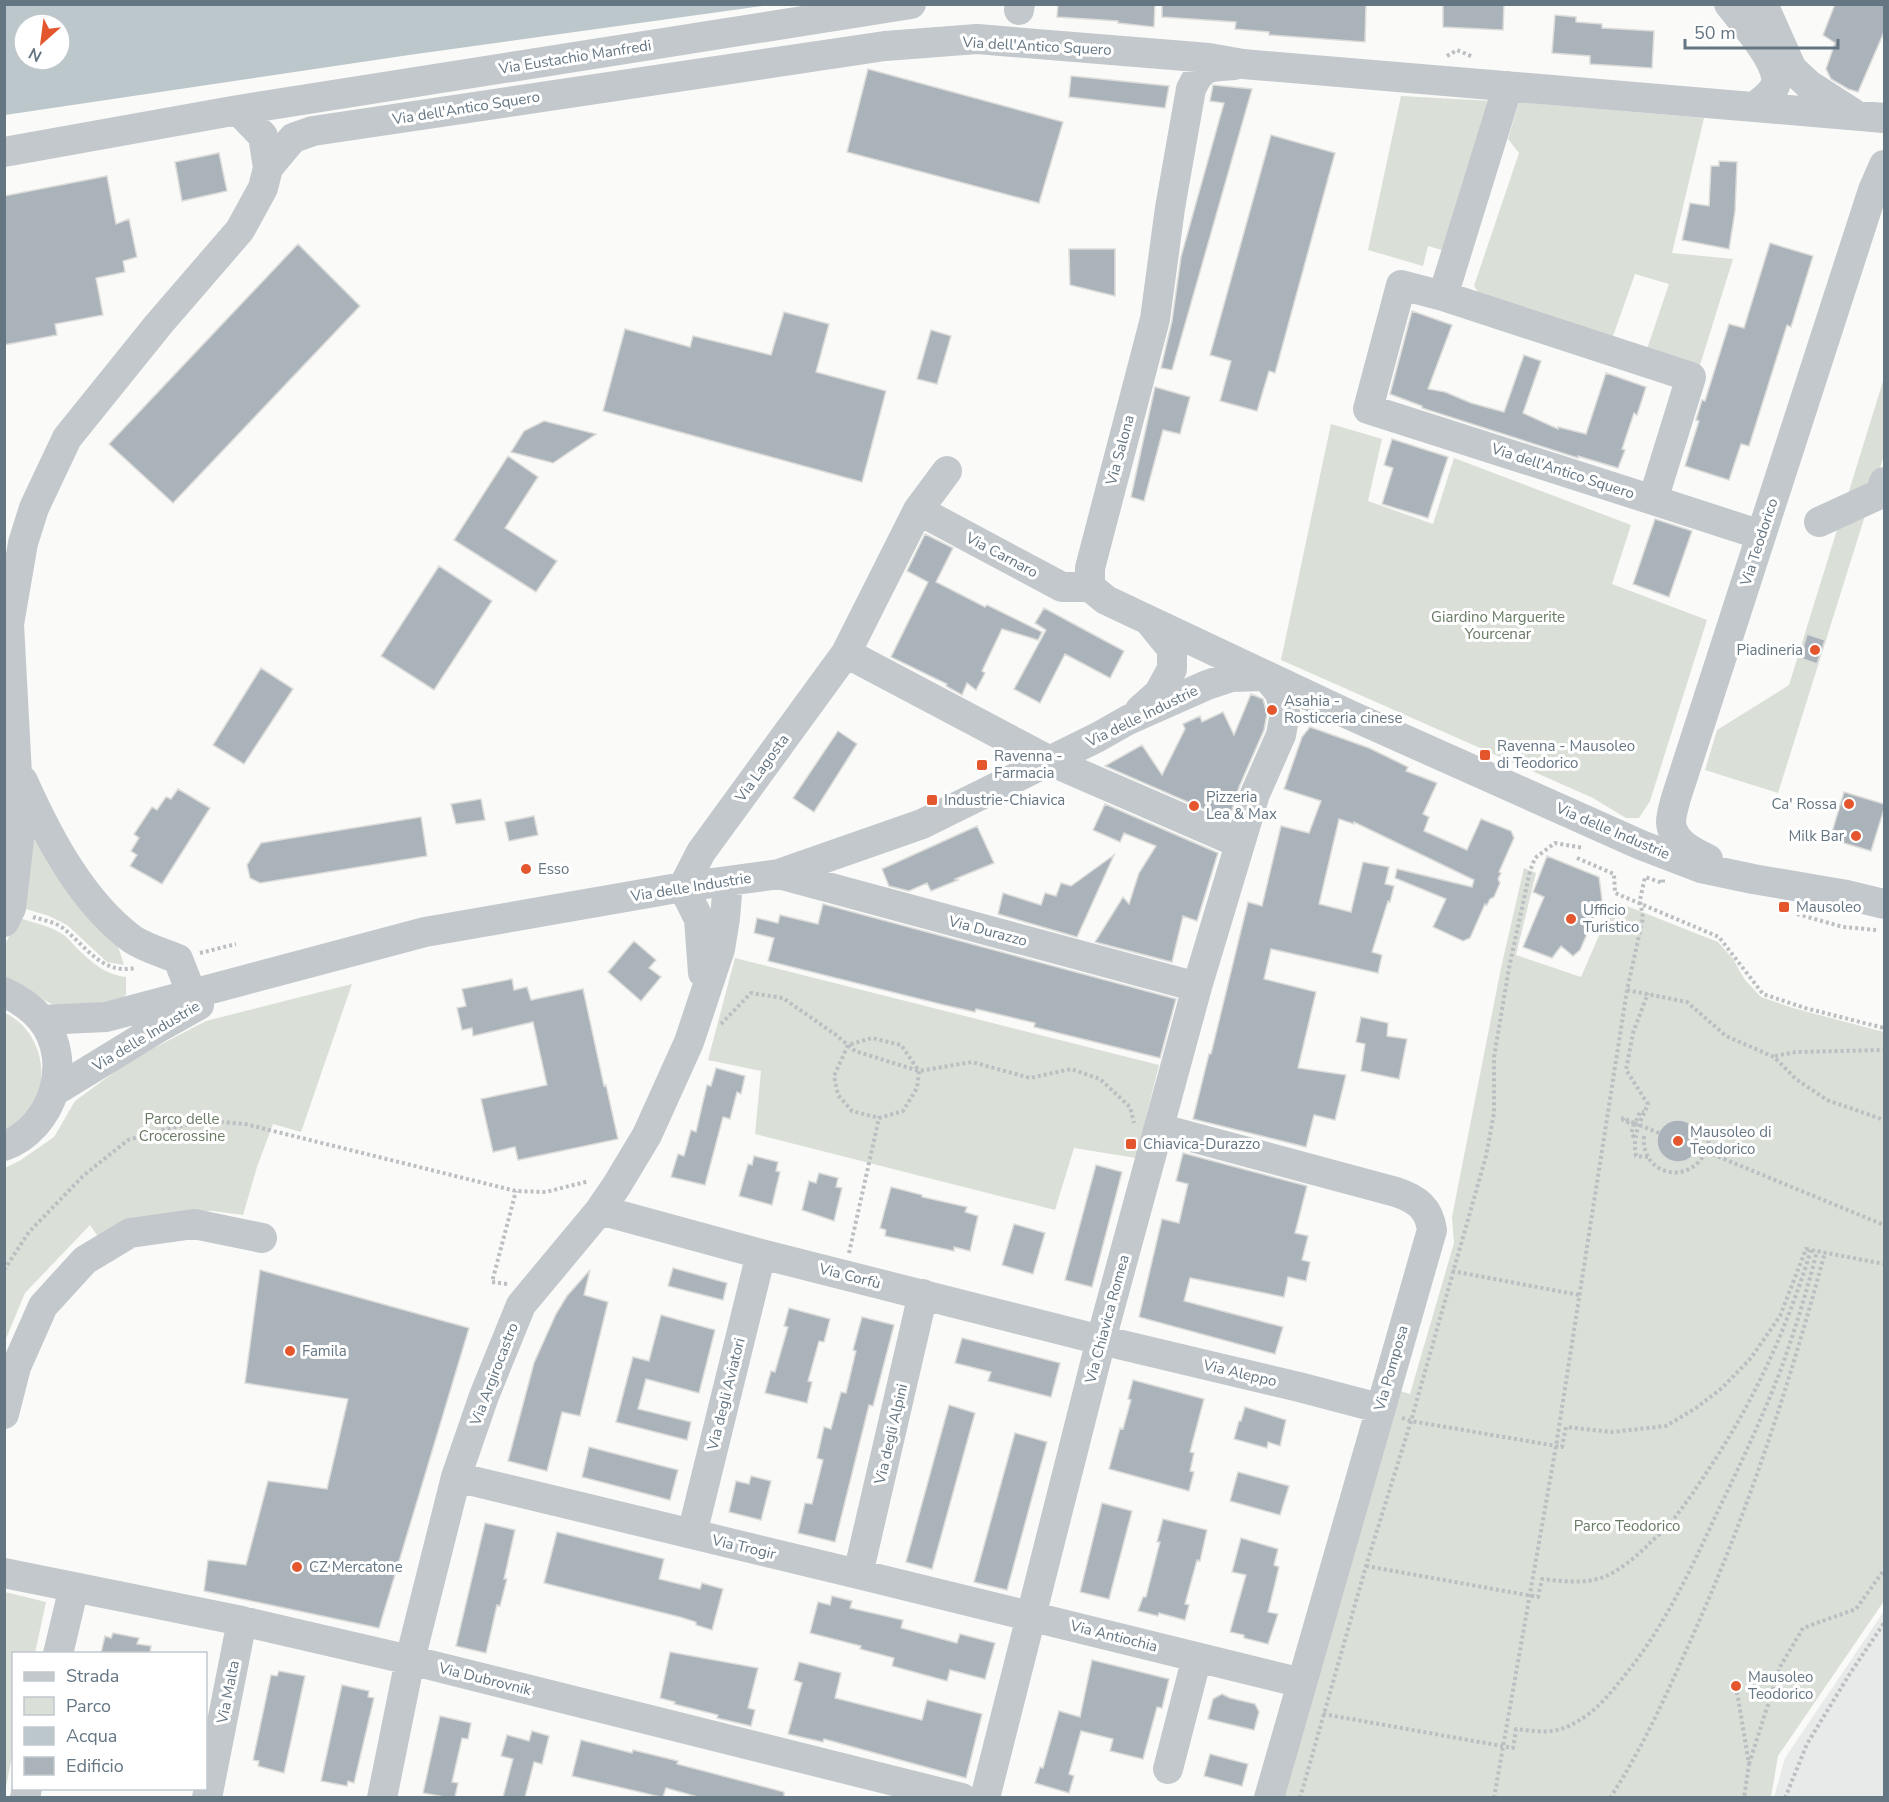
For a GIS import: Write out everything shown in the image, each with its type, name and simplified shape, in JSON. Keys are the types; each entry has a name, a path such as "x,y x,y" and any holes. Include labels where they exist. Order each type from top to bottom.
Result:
{"street":[{"name":"Via Eustachio Manfredi","path":"4,152 238,110 911,4"},
{"path":"1729,4 1771,61 1776,77 1775,86 1769,95 1755,107"},
{"name":"Via dell'Antico Squero","path":"1766,8 1792,69 1808,84 1870,116"},
{"name":"Via dell'Antico Squero","path":"8,915 20,831 9,624 23,543 34,508 67,438 158,325 240,230 263,188 268,168 293,138 313,131 885,46 977,39 1209,58 1243,64 1870,116"},
{"name":"Via Salona","path":"1090,587 1090,568 1155,319 1170,208 1191,89 1197,75 1210,67 1243,64"},
{"path":"1443,296 1508,86"},
{"path":"238,110 263,136 268,168"},
{"name":"Via Teodorico","path":"1752,879 1696,854 1676,838 1671,822 1676,798 1761,535 1869,202 1884,165"},
{"name":"Via dell'Antico Squero","path":"1401,285 1443,296 1691,377 1653,500 1368,409 1401,285"},
{"name":"Via Lagosta","path":"683,887 701,852 846,653 918,510 947,471"},
{"path":"1819,522 1880,494 1884,482"},
{"path":"1653,500 1761,535"},
{"name":"Via Carnaro","path":"918,510 1062,587 1090,587"},
{"path":"1090,587 1106,600 1350,716"},
{"path":"1128,720 1159,693 1172,669 1172,649 1148,620"},
{"path":"846,653 1050,761 1239,843"},
{"path":"1266,676 1280,693 1285,713 1281,735"},
{"name":"Via delle Industrie","path":"42,1020 106,1017 186,1005 238,982 425,932 683,887 779,874 922,824 1128,720 1207,685 1231,677 1266,676"},
{"name":"Via delle Industrie","path":"1281,735 1302,721 1325,715 1350,716 1641,845 1701,868 1884,904"},
{"name":"Via Chiavica Romea","path":"985,1797 1101,1340 1197,987 1255,794 1281,735"},
{"path":"17,768 33,805 65,861 98,908 134,940 178,959 186,1005"},
{"name":"Via Durazzo","path":"779,874 1197,987"},
{"name":"Via Argirocastro","path":"382,1797 410,1660 456,1477 484,1396 521,1305 600,1210 647,1135 689,1042 720,949 728,882"},
{"name":"Via Argirocastro","path":"683,887 701,926 704,995"},
{"path":"4,992 23,1001 42,1020 54,1042 58,1067 55,1091 46,1112 32,1129 4,1146"},
{"name":"Via delle Industrie","path":"55,1091 158,1028 186,1005"},
{"name":"Via Pomposa","path":"1154,1142 1173,1132 1360,1181 1405,1195 1421,1204 1430,1217 1432,1230 1269,1797"},
{"name":"Via Corfù","path":"600,1210 761,1254 1101,1340"},
{"path":"4,1414 16,1367 43,1306 85,1260 130,1233 194,1224 262,1238"},
{"name":"Via degli Aviatori","path":"692,1534 761,1254"},
{"name":"Via degli Alpini","path":"858,1574 923,1294"},
{"name":"Via Aleppo","path":"1101,1340 1379,1408"},
{"name":"Via Trogir","path":"456,1477 1031,1616"},
{"name":"Via Dubrovnik","path":"4,1573 242,1622 410,1660 962,1797"},
{"path":"58,1652 74,1587"},
{"name":"Via Antiochia","path":"1031,1616 1302,1683"},
{"name":"Via Malta","path":"207,1797 242,1622"},
{"path":"1168,1769 1197,1657"}],"path":[{"path":"1300,1797 1366,1566 1411,1421 1486,1156 1494,1113 1494,1057 1509,968 1530,871 1535,858 1555,843 1586,848"},
{"path":"1577,858 1614,874 1615,893 1719,937 1763,994 1805,1008 1884,1028"},
{"path":"1494,1797 1556,1446 1627,990 1643,918 1640,905 1645,877 1663,883 1664,875"},
{"path":"8,915 63,928 100,962 113,968 130,969"},
{"path":"1627,990 1687,1002 1726,1036 1774,1057 1796,1079 1827,1100 1884,1120"},
{"path":"689,1042 716,1031 751,993 783,998 855,1052 919,1071 972,1062 1030,1078 1071,1069 1100,1079 1130,1107 1140,1142 1154,1142"},
{"path":"1634,1137 1648,1104 1626,1070 1633,1033 1648,993"},
{"path":"872,1038 901,1045 919,1071 917,1088 903,1111 879,1118 852,1112 838,1095 834,1076 848,1045 872,1038"},
{"path":"1774,1057 1796,1052 1884,1050"},
{"path":"1644,1112 1640,1112 1631,1133 1634,1137 1636,1156 1648,1157"},
{"path":"844,1274 879,1118"},
{"path":"4,1270 29,1232 83,1176 128,1140 170,1128 207,1121 245,1124 277,1131 516,1191 546,1192 597,1179"},
{"path":"1634,1124 1659,1133"},
{"path":"1644,1137 1643,1146 1654,1165 1673,1173 1684,1172 1701,1161 1707,1152 1709,1141"},
{"path":"1707,1152 1884,1225"},
{"path":"512,1284 492,1282 516,1191"},
{"path":"1379,1408 1411,1421 1562,1447 1566,1427 1612,1432 1666,1426 1722,1388 1751,1358 1780,1316 1806,1249 1884,1264"},
{"path":"1366,1566 1538,1597 1542,1579 1583,1581 1600,1578 1614,1572 1638,1554 1668,1526 1733,1432 1781,1335 1800,1287 1811,1250"},
{"path":"1323,1714 1513,1748 1516,1729 1552,1731 1574,1724 1597,1708 1653,1637 1698,1554 1752,1439 1781,1370 1817,1251"},
{"path":"1610,1797 1659,1712 1715,1587 1783,1400 1806,1326 1825,1252"},
{"path":"1452,1271 1579,1295"},
{"path":"1744,1797 1749,1764 1780,1667 1803,1628 1856,1609 1884,1570"},
{"path":"1785,1797 1807,1744 1884,1623"},
{"path":"1736,1686 1749,1764"}],"shaded area":[{"path":"1884,1611 1884,1797 1774,1797 1785,1758"}],"green space":[{"path":"1401,96 1493,101 1445,251 1428,246 1423,266 1368,250"},
{"path":"1519,102 1704,118 1672,253 1733,259 1700,365 1647,349 1669,284 1635,274 1612,339 1482,298 1474,286 1519,153 1508,139"},
{"path":"1884,378 1884,455 1778,793 1705,770 1717,730 1789,685"},
{"name":"Giardino Marguerite Yourcenar","path":"1331,424 1382,439 1368,501 1433,524 1454,458 1631,525 1612,584 1707,620 1650,801 1639,818 1626,818 1593,798 1281,660"},
{"path":"31,813 116,940 124,965 107,962 67,925 49,916 23,908"},
{"name":"Parco Teodorico","path":"1524,868 1536,873 1516,955 1581,977 1614,901 1718,942 1733,959 1745,980 1761,997 1793,1008 1884,1032 1884,1601 1778,1756 1771,1797 1281,1798 1400,1391 1410,1394 1454,1243 1452,1217 1501,968"},
{"path":"19,918 59,932 96,965 107,972 126,977 126,995 119,1001 57,1007 5,979 4,946"},
{"path":"735,958 1159,1065 1136,1158 1074,1148 1055,1210 755,1134 761,1071 708,1060"},
{"name":"Parco delle Crocerossine","path":"352,984 301,1132 273,1124 243,1215 213,1211 175,1212 99,1238 90,1225 25,1293 5,1341 5,1168 54,1137 75,1101 131,1060 206,1021"},
{"path":"5,1013 21,1023 32,1038 39,1054 41,1072 39,1089 33,1106 21,1119 5,1129"},
{"path":"5,1592 46,1602 35,1652 12,1652 12,1756 5,1792"}],"water":[{"path":"5,4 770,4 5,115"}],"building":[{"path":"1058,4 1155,4 1154,27 1118,23 1118,21 1057,17"},
{"path":"1162,4 1366,4 1365,42 1269,35 1269,32 1235,29 1236,22 1162,17"},
{"path":"1443,4 1504,4 1503,30 1443,27"},
{"path":"1835,4 1884,4 1884,32 1858,92 1831,79 1826,69 1835,43 1823,35"},
{"path":"1555,15 1576,17 1576,22 1602,24 1602,28 1654,31 1652,68 1590,64 1590,56 1552,53"},
{"path":"868,69 1063,122 1039,203 847,152"},
{"path":"1071,76 1169,86 1165,108 1069,97"},
{"path":"1213,85 1252,89 1172,370 1161,368 1172,321 1181,257 1224,103 1210,101"},
{"path":"1271,135 1335,153 1275,373 1269,371 1257,411 1220,401 1231,361 1210,355"},
{"path":"219,153 227,191 182,201 175,162"},
{"path":"1719,161 1737,162 1735,211 1729,249 1682,240 1690,203 1709,206 1711,166 1719,166"},
{"path":"107,176 116,224 129,219 137,257 123,261 125,272 96,278 103,315 55,324 57,335 4,345 4,196"},
{"path":"1770,243 1813,256 1791,327 1787,325 1749,446 1741,444 1729,480 1685,466 1699,421 1696,420 1702,400 1705,401 1729,324 1744,328"},
{"path":"298,244 360,306 173,503 109,444"},
{"path":"1069,249 1115,249 1115,296 1070,285"},
{"path":"1412,311 1452,325 1428,389 1445,392 1471,403 1504,412 1524,355 1541,361 1523,413 1558,429 1558,427 1586,434 1606,373 1646,387 1637,415 1634,413 1618,468 1578,456 1578,458 1422,408 1422,406 1390,394"},
{"path":"784,312 829,324 816,372 886,391 862,482 603,411 625,329 690,347 693,336 771,355"},
{"path":"931,330 951,336 937,384 917,379"},
{"path":"1155,387 1190,397 1180,434 1163,430 1144,501 1131,497"},
{"path":"544,421 596,434 553,463 511,452 524,431"},
{"path":"1392,439 1448,457 1428,518 1382,504 1393,468 1384,465"},
{"path":"508,456 538,477 505,528 557,561 536,592 454,540"},
{"path":"1655,519 1692,531 1669,597 1633,584"},
{"path":"925,534 953,548 936,582 1042,632 1038,640 1002,629 982,671 985,673 976,690 967,683 962,695 946,686 947,684 891,657 928,582 907,571"},
{"path":"439,566 492,601 434,690 381,656"},
{"path":"1044,608 1124,651 1110,678 1065,654 1040,703 1014,689 1046,630 1035,623"},
{"path":"1807,634 1825,640 1817,664 1800,658"},
{"path":"261,668 293,689 244,764 213,745"},
{"path":"1251,694 1263,699 1267,714 1264,730 1239,787 1229,820 1105,766 1142,745 1162,775 1185,729 1183,724 1200,716 1202,722 1223,712 1234,735"},
{"path":"1310,727 1369,748 1408,767 1406,771 1437,783 1423,814 1429,817 1424,831 1467,850 1481,819 1511,831 1514,838 1499,872 1501,873 1498,879 1500,883 1494,897 1487,905 1485,904 1470,938 1463,941 1433,927 1446,899 1395,878 1397,869 1472,887 1474,880 1354,822 1354,824 1339,819 1319,904 1351,912 1363,862 1389,867 1385,884 1394,886 1372,952 1382,955 1378,973 1271,949 1264,979 1316,992 1298,1068 1346,1075 1335,1120 1314,1115 1306,1147 1193,1119 1248,902 1262,906 1281,826 1309,833 1321,801 1284,789 1302,737"},
{"path":"838,731 857,744 814,812 793,798"},
{"path":"178,789 210,808 162,884 130,866 137,855 131,851 139,838 134,834 152,807 157,810 166,797 171,799"},
{"path":"1844,792 1884,804 1871,851 1830,839"},
{"path":"481,799 485,820 456,824 451,804"},
{"path":"1105,804 1218,853 1197,921 1183,916 1172,962 1095,942 1123,897 1129,904 1139,873 1156,846 1124,833 1120,842 1093,830"},
{"path":"534,816 538,835 509,841 505,822"},
{"path":"421,817 427,856 260,883 250,878 247,865 261,843"},
{"path":"977,826 994,863 931,891 927,883 909,891 889,886 882,869"},
{"path":"1114,855 1077,937 998,914 1003,893 1041,905 1045,893 1056,896 1061,883 1071,886"},
{"path":"1547,856 1599,877 1602,900 1580,950 1573,956 1561,946 1552,958 1523,947 1544,897 1533,892"},
{"path":"823,904 1176,999 1160,1058 1034,1027 1035,1023 976,1009 975,1012 940,1004 768,961 774,938 754,933 757,918 778,923 780,915 818,924"},
{"path":"634,941 656,960 649,968 661,977 641,1001 608,972"},
{"path":"512,979 514,990 527,987 531,1000 583,989 618,1139 518,1160 515,1147 493,1152 481,1099 547,1085 533,1022 473,1036 472,1028 462,1030 457,1008 466,1006 462,989"},
{"path":"1361,1017 1388,1023 1387,1036 1407,1039 1399,1079 1361,1071 1365,1044 1356,1042"},
{"path":"716,1068 745,1076 741,1094 737,1092 730,1119 723,1117 705,1185 671,1177 678,1154 684,1156 691,1130 696,1132 707,1085 711,1086"},
{"name":"Mausoleo di Teodorico","path":"1678,1120 1693,1126 1699,1141 1693,1156 1678,1162 1663,1156 1657,1141 1663,1126"},
{"path":"1183,1153 1307,1186 1295,1233 1308,1236 1302,1260 1310,1262 1306,1281 1288,1277 1284,1297 1190,1278 1184,1301 1283,1327 1275,1354 1139,1317 1162,1219 1179,1223 1188,1184 1176,1181"},
{"path":"754,1156 778,1162 776,1171 780,1172 772,1205 739,1196 748,1164 752,1165"},
{"path":"1096,1165 1122,1172 1092,1287 1065,1280"},
{"path":"819,1173 838,1178 836,1187 842,1188 834,1221 802,1210 809,1181 816,1183"},
{"path":"891,1187 967,1207 965,1212 978,1216 970,1251 954,1247 954,1251 885,1236 886,1230 880,1228"},
{"path":"1014,1224 1045,1233 1033,1274 1002,1265"},
{"path":"673,1268 727,1283 723,1300 668,1286"},
{"path":"260,1270 469,1328 379,1628 204,1591 208,1560 246,1565 268,1481 327,1489 348,1399 245,1383"},
{"path":"590,1270 584,1295 608,1302 580,1416 562,1412 547,1471 508,1461 534,1363 556,1314 567,1296"},
{"path":"789,1308 830,1319 824,1342 819,1341 808,1381 812,1382 807,1403 765,1393 771,1371 775,1372 788,1327 784,1326"},
{"path":"661,1315 715,1330 699,1393 646,1379 638,1409 691,1422 687,1440 616,1422 633,1357 649,1361"},
{"path":"862,1317 894,1325 873,1406 869,1405 835,1542 798,1533 805,1503 812,1504 823,1460 817,1458 824,1427 831,1429 841,1392 846,1393 856,1351 853,1350"},
{"path":"962,1338 1060,1363 1051,1397 988,1381 991,1372 955,1363"},
{"path":"1133,1380 1204,1399 1190,1452 1194,1453 1190,1471 1194,1472 1189,1491 1109,1469 1120,1428 1123,1429 1131,1400 1128,1399"},
{"path":"949,1405 975,1413 932,1569 906,1562"},
{"path":"1245,1407 1286,1420 1280,1446 1268,1442 1267,1448 1234,1439"},
{"path":"1015,1433 1047,1442 1007,1590 974,1582"},
{"path":"589,1447 678,1470 670,1500 582,1477"},
{"path":"1238,1472 1289,1486 1280,1515 1230,1501"},
{"path":"751,1476 771,1481 761,1520 729,1512 736,1481 749,1484"},
{"path":"1102,1503 1132,1511 1109,1599 1080,1592"},
{"path":"1163,1519 1207,1530 1200,1561 1197,1560 1185,1604 1189,1605 1185,1620 1159,1613 1158,1616 1138,1611 1143,1597 1146,1597 1160,1542 1157,1542"},
{"path":"485,1523 515,1530 504,1579 507,1579 500,1606 497,1605 486,1653 456,1646"},
{"path":"557,1532 664,1559 659,1579 700,1589 702,1583 723,1589 712,1630 680,1617 544,1583"},
{"path":"1241,1538 1278,1549 1274,1565 1279,1567 1268,1612 1278,1614 1268,1644 1230,1632 1246,1575 1232,1572"},
{"path":"832,1596 852,1601 850,1608 903,1620 901,1628 957,1643 960,1634 995,1643 985,1679 950,1670 947,1681 892,1666 894,1658 860,1649 861,1646 810,1633 818,1602 830,1605"},
{"path":"113,1633 139,1638 137,1644 151,1646 150,1652 101,1652 105,1636 111,1638"},
{"path":"670,1652 758,1668 748,1708 755,1710 751,1726 717,1718 718,1715 674,1704 675,1702 660,1698"},
{"path":"1092,1660 1169,1679 1162,1708 1157,1707 1143,1759 1110,1751 1113,1739 1081,1731 1069,1774 1074,1776 1069,1793 1035,1783 1040,1767 1043,1768 1059,1711 1080,1717"},
{"path":"799,1662 841,1673 835,1698 922,1720 927,1700 982,1714 966,1778 824,1739 823,1742 788,1734 802,1683 794,1680"},
{"path":"279,1671 305,1676 284,1773 258,1766 259,1761 253,1760 271,1675 277,1676"},
{"path":"342,1685 369,1691 368,1697 374,1698 354,1783 348,1781 347,1786 321,1781"},
{"path":"1222,1694 1255,1704 1259,1712 1254,1730 1208,1719 1213,1699"},
{"path":"440,1716 471,1723 468,1739 462,1738 452,1782 458,1783 455,1797 423,1793"},
{"path":"532,1731 549,1736 542,1764 534,1762 525,1797 503,1797 513,1759 501,1756 507,1735 529,1741"},
{"path":"581,1740 632,1753 633,1750 678,1761 677,1764 784,1792 784,1797 698,1797 666,1788 661,1797 572,1776"},
{"path":"1210,1754 1248,1764 1242,1786 1204,1776"}],"place":[{"name":"Piadineria","path":"1815,650"},
{"name":"Asahia - Rosticceria cinese","path":"1272,710"},
{"name":"Ravenna - Mausoleo di Teodorico","path":"1485,755"},
{"name":"Ravenna - Farmacia","path":"982,765"},
{"name":"Industrie-Chiavica","path":"932,800"},
{"name":"Ca' Rossa","path":"1849,804"},
{"name":"Pizzeria Lea & Max","path":"1194,806"},
{"name":"Milk Bar","path":"1856,836"},
{"name":"Esso","path":"526,869"},
{"name":"Mausoleo","path":"1784,907"},
{"name":"Ufficio Turistico","path":"1571,919"},
{"name":"Mausoleo di Teodorico","path":"1678,1141"},
{"name":"Chiavica-Durazzo","path":"1131,1144"},
{"name":"Famila","path":"290,1351"},
{"name":"CZ Mercatone","path":"297,1567"},
{"name":"Mausoleo Teodorico","path":"1736,1686"}]}
